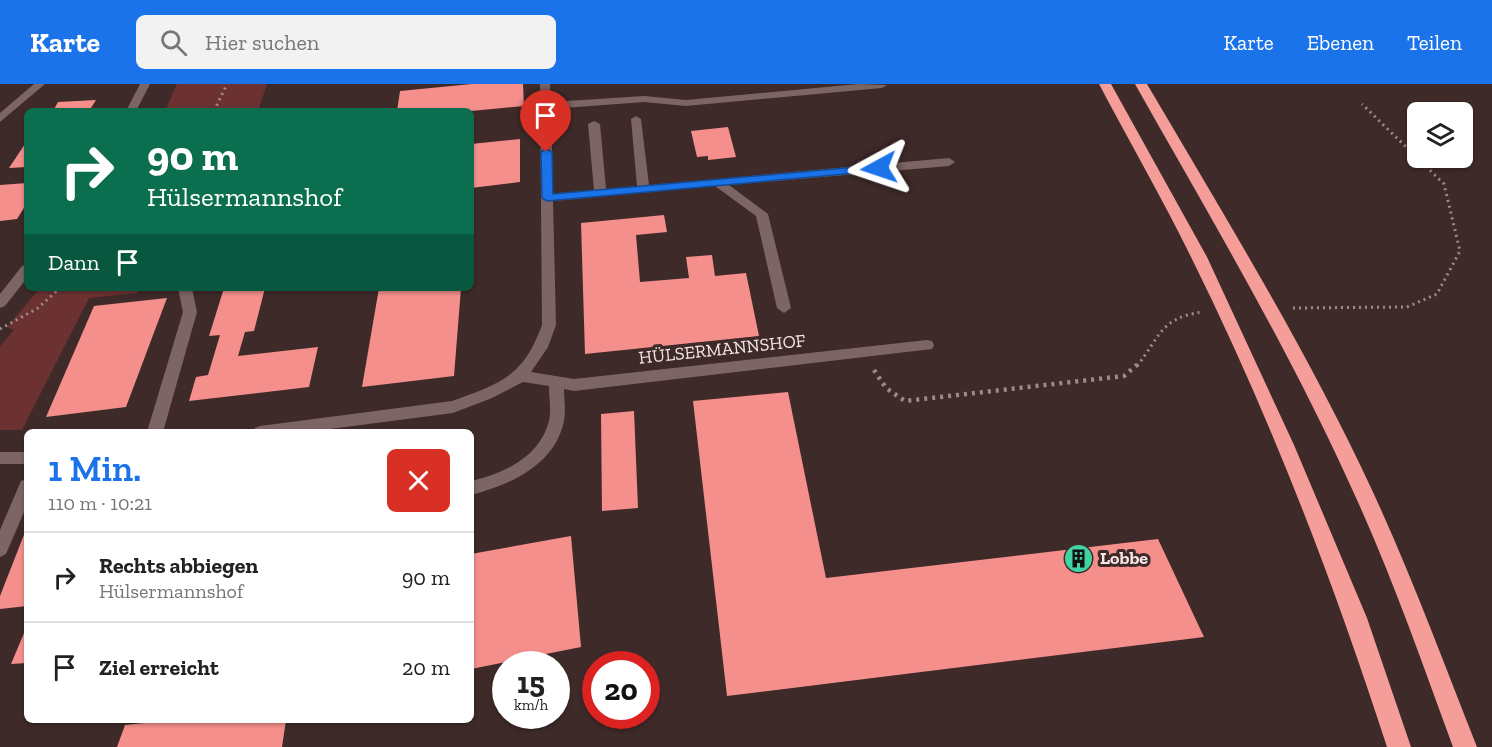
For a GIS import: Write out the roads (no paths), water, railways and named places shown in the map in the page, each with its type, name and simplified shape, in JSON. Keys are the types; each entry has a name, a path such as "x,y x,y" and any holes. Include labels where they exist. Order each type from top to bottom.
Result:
{"highway":[{"path":"1105,84 1199,257 1286,445 1356,618 1398,747"},
{"path":"1141,84 1241,258 1346,454 1413,610 1465,747"}],"street":[{"path":"0,119 40,84"},
{"path":"133,108 145,84"},
{"path":"283,429 453,407 488,394 521,376 541,347 549,325 545,84"},
{"path":"546,106 644,99 686,103 882,85"},
{"path":"636,119 643,189"},
{"path":"594,124 600,193"},
{"path":"547,198 949,162"},
{"path":"717,182 762,214 784,308"},
{"path":"0,303 24,273"},
{"path":"156,429 190,312 186,291"},
{"name":"HÜLSERMANNSHOF","path":"521,376 573,385 927,345"},
{"path":"474,487 518,472 533,461 556,423 556,382"},
{"path":"0,458 24,458"},
{"path":"0,549 24,493"}],"place":[{"name":"Lobbe","path":"1079,558"}]}
